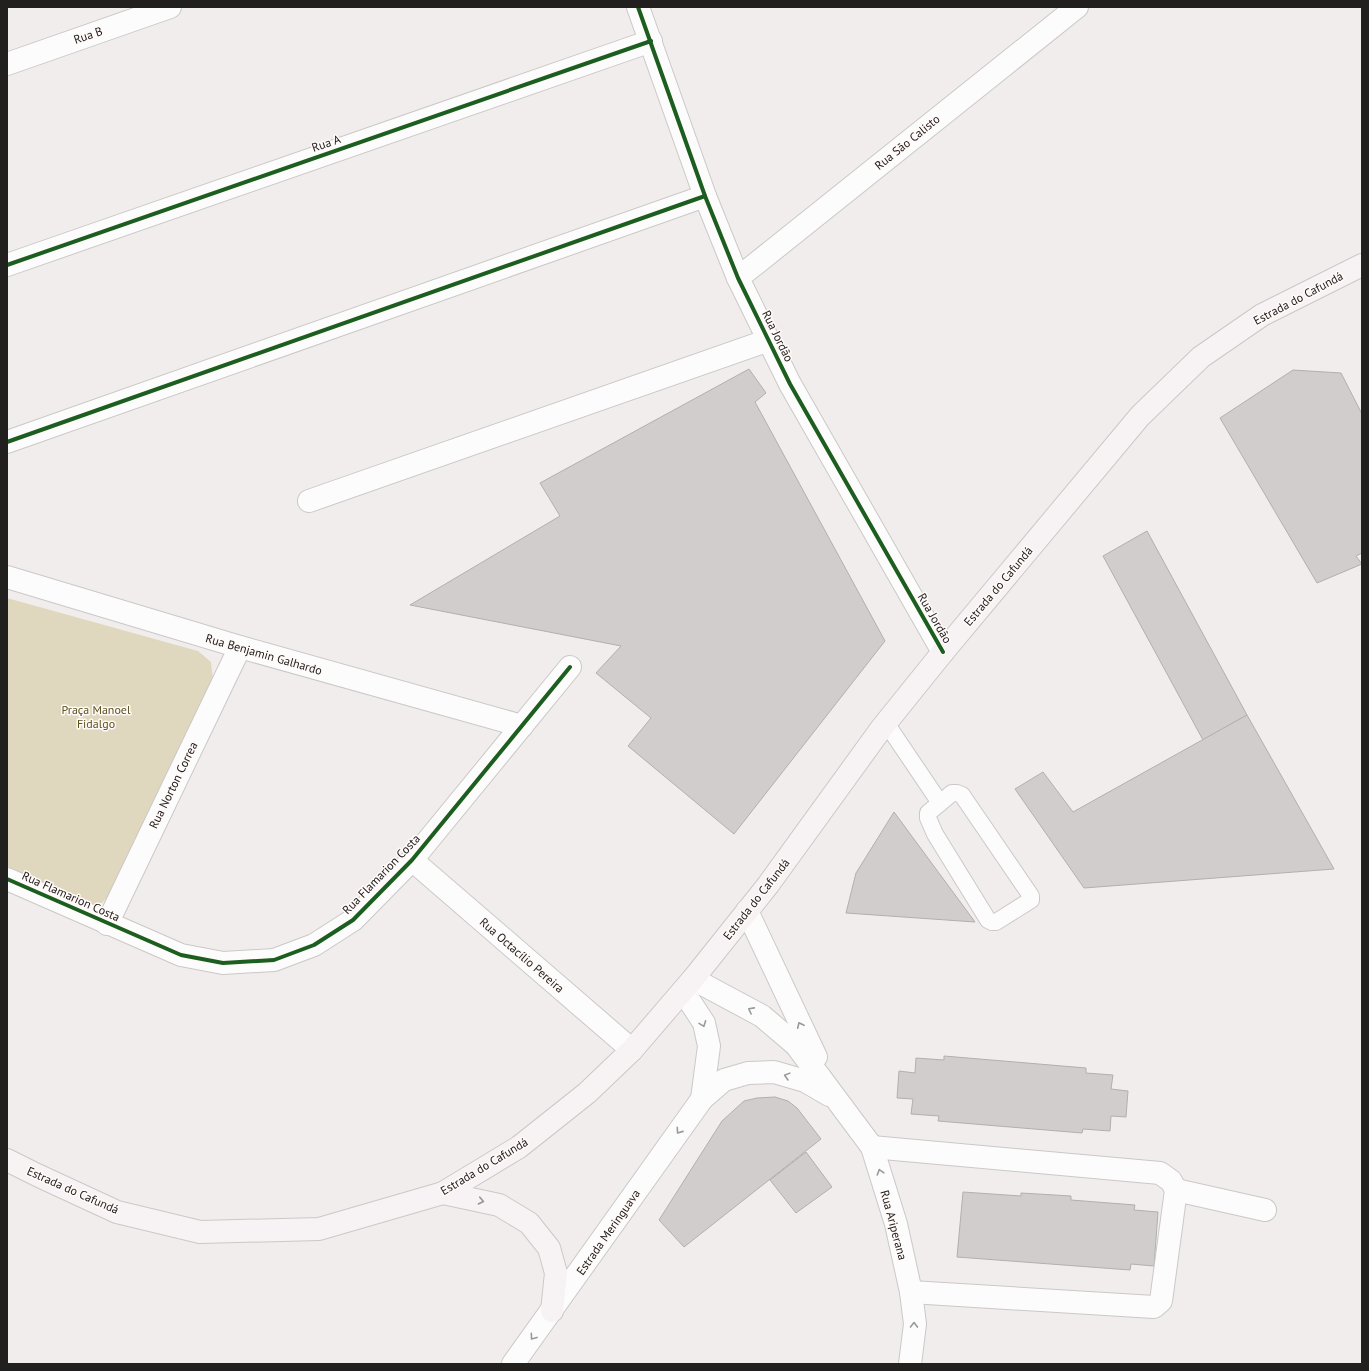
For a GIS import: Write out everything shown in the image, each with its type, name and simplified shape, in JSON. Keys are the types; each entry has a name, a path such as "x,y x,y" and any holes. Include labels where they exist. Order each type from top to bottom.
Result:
{"main road":[{"name":"Estrada do Cafundá","path":"7,1160 117,1212 200,1232 319,1229 443,1193 518,1148 588,1093 632,1050 688,985 773,879 886,724 943,652 1140,416 1202,357 1262,315 1362,265"},
{"path":"443,1193 499,1205 529,1223 549,1248 556,1273 552,1311"}],"street":[{"name":"Rua B","path":"7,64 170,7"},
{"name":"Rua Jordão","path":"638,7 705,196 738,278 790,384 943,652"},
{"name":"Rua São Calisto","path":"738,278 1076,7"},
{"name":"Rua A","path":"7,265 651,41"},
{"path":"7,442 705,196"},
{"path":"308,501 769,340"},
{"name":"Rua Benjamin Galhardo","path":"7,577 240,647 522,726"},
{"name":"Rua Norton Correa","path":"107,924 240,647"},
{"name":"Rua Flamarion Costa","path":"7,878 107,924 181,955 223,963 274,960 314,945 353,920 412,860 570,667"},
{"name":"Rua Octacílio Pereira","path":"412,860 632,1050"},
{"name":"Rua Ariperana","path":"747,911 835,1098"},
{"name":"Rua Ariperana","path":"688,985 762,1016 796,1045 872,1147 896,1224 911,1292 915,1324 910,1364"},
{"name":"Estrada Meringuava","path":"688,985 704,1023 709,1046 702,1099"},
{"name":"Estrada Meringuava","path":"514,1364 702,1099 724,1080 748,1073 774,1072 805,1081 835,1098"},
{"path":"872,1147 1160,1173 1171,1181 1176,1190 1161,1301 1154,1307 911,1292"},
{"path":"1176,1190 1265,1210"}],"lane":[{"path":"886,724 940,803"},
{"path":"957,793 962,795 1031,896 1030,900 996,922 988,920 935,834 928,818 928,814 940,803 952,794 957,793"}],"green space":[{"name":"Praça Manoel Fidalgo","path":"7,598 198,651 211,662 213,680 111,893 102,903 87,904 7,866"}],"building":[{"path":"749,369 766,393 755,402 885,641 734,834 628,746 651,718 596,673 621,646 410,605 560,516 540,483"},
{"path":"1293,370 1341,373 1362,414 1362,553 1356,556 1362,564 1317,583 1220,418"},
{"path":"1147,531 1247,715 1203,740 1103,556"},
{"path":"1247,715 1334,869 1084,888 1015,789 1043,772 1073,812"},
{"path":"894,812 975,922 846,913 856,873"},
{"path":"944,1056 1086,1068 1086,1073 1113,1075 1111,1089 1128,1091 1126,1117 1111,1116 1110,1131 1083,1129 1082,1133 938,1121 939,1116 911,1114 913,1099 897,1098 899,1071 915,1073 916,1058 944,1060"},
{"path":"775,1097 788,1101 797,1108 821,1139 684,1247 659,1220 722,1121 744,1101 757,1098"},
{"path":"806,1152 832,1187 796,1213 770,1180"},
{"path":"963,1192 1021,1196 1021,1193 1071,1196 1071,1200 1135,1205 1134,1210 1158,1212 1154,1266 1131,1264 1130,1270 957,1257"}],"cycle path":[{"path":"638,7 705,196 738,278 790,384 943,652"},
{"path":"7,265 651,41"},
{"path":"7,442 705,196"},
{"path":"7,879 181,955 223,963 274,960 314,945 353,920 412,860 570,667"}]}
